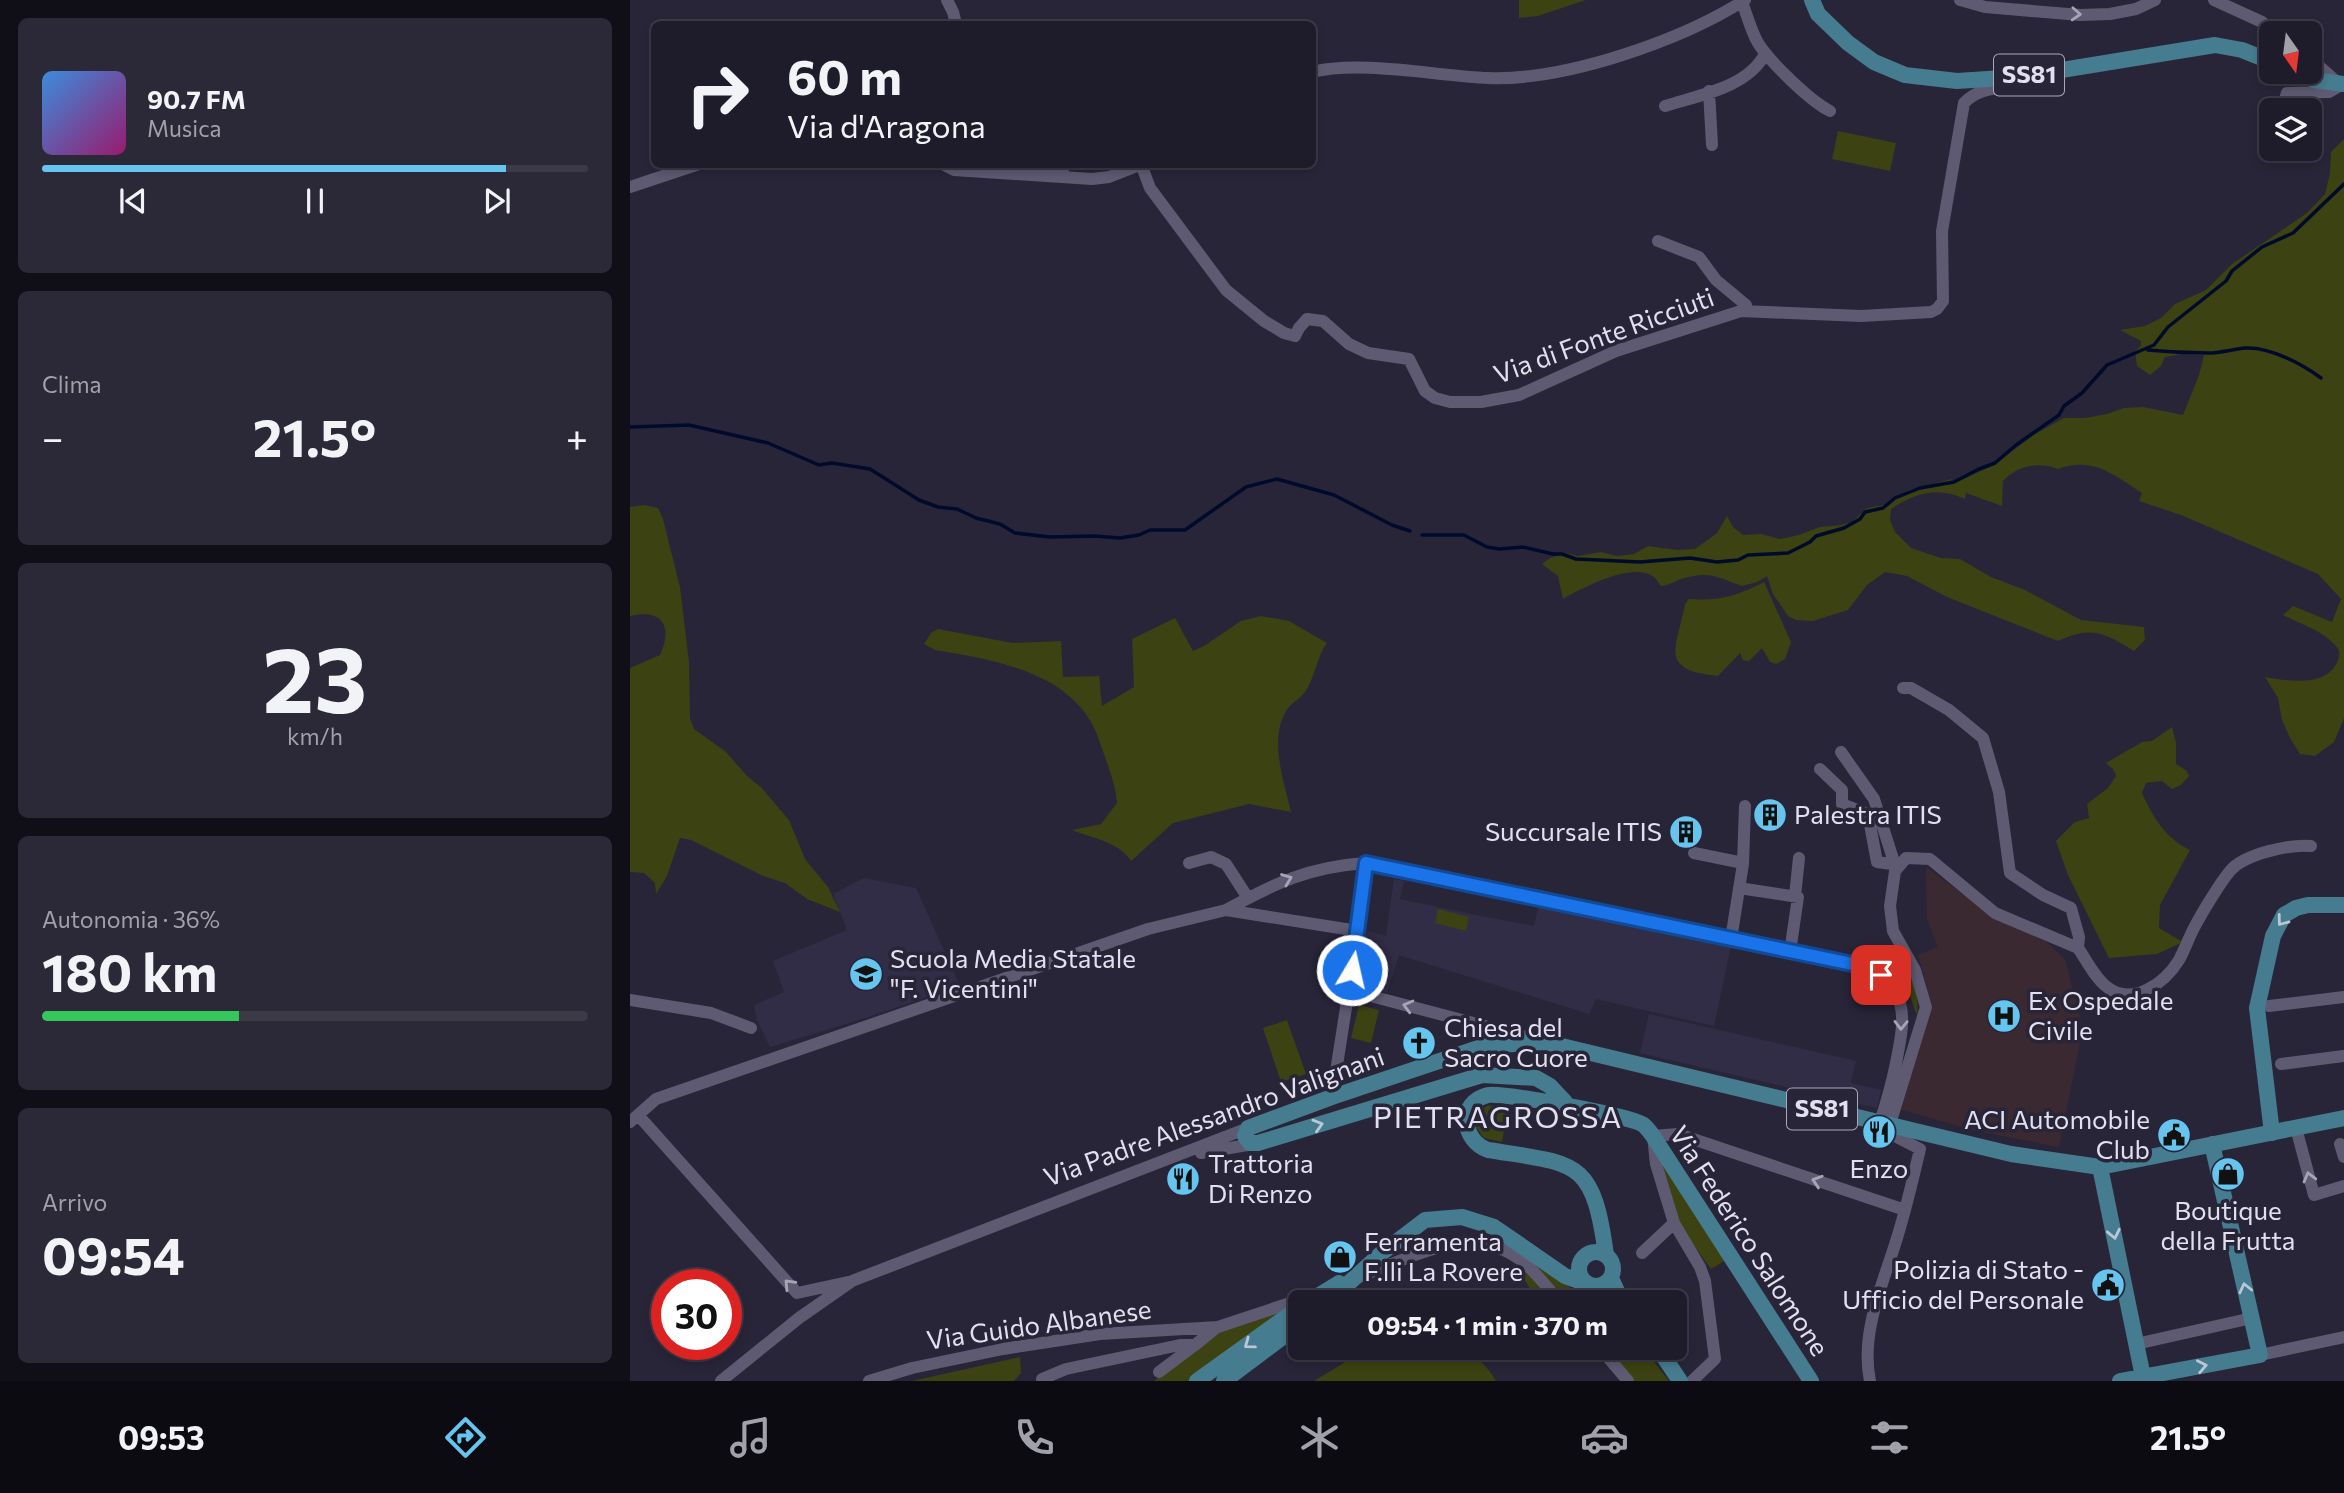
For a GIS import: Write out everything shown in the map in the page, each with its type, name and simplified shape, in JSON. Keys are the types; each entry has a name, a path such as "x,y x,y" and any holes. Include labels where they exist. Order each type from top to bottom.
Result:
{"main road":[{"name":"SS81","path":"1811,0 1818,14 1848,43 1874,62 1905,75 1957,81 2040,74 2215,45 2242,50 2259,57"},
{"path":"2322,80 2342,84"},
{"path":"2339,1129 2296,1128 2272,1133 2257,1008 2273,936 2284,915 2308,905 2344,905"},
{"name":"Via Padre Alessandro Valignani","path":"1250,1136 1332,1097 1484,1046 1545,1042 2011,1154 2100,1167 2212,1144"},
{"path":"1250,1136 1482,1075 1536,1078 1550,1086 1565,1101 1565,1105"},
{"name":"Via Federico Salomone","path":"1596,1206 1591,1188 1577,1170 1561,1163 1483,1148 1474,1142 1466,1128 1470,1108 1477,1100 1488,1095 1565,1105 1642,1124 1653,1136 1811,1381"},
{"name":"SS81","path":"2212,1144 2272,1133"},
{"path":"2100,1167 2136,1344 2129,1380 2260,1354 2212,1144"},
{"path":"1596,1206 1606,1255 1612,1263 1611,1278 1616,1290"},
{"path":"1596,1206 1594,1231 1580,1275 1597,1290"},
{"path":"1333,1290 1356,1276 1425,1220 1462,1217 1494,1227 1565,1276 1591,1285 1604,1284 1611,1278"},
{"path":"1534,1254 1562,1261 1585,1257 1594,1252 1606,1255"},
{"path":"1197,1381 1288,1316"},
{"path":"1224,1381 1288,1333"},
{"path":"1666,1360 1680,1381"}],"street":[{"path":"947,0 955,21"},
{"path":"1960,0 1985,7 2080,15 2110,15 2136,9 2155,0"},
{"path":"2214,0 2260,21"},
{"path":"1316,72 1362,68 1490,78 1541,76 1576,69 1638,48 1719,16 1744,1 1756,40 1765,54 1818,105 1830,111"},
{"path":"1665,106 1742,80 1759,66 1765,54"},
{"path":"2322,68 2342,84 2329,92 2287,93 2286,96 2329,99"},
{"name":"Via di Fonte Ricciuti","path":"1143,168 1150,188 1226,290 1265,321 1284,333 1296,335 1307,319 1323,321 1349,344 1367,354 1409,359 1425,391 1434,398 1450,402 1481,402 1520,395 1616,351 1747,310 1861,316 1931,312 1937,309 1942,301 1942,231 1964,103 1970,96 1985,90 2029,84 2040,74"},
{"path":"1709,91 1712,145"},
{"path":"630,187 687,168"},
{"path":"950,168 1092,179 1109,177 1134,168"},
{"path":"1048,168 1092,179"},
{"name":"Via di Fonte Ricciuti","path":"1658,241 1699,257 1716,280 1746,305 1747,310"},
{"path":"1903,688 1911,688 1949,710 1983,738 1999,792 2010,873 2043,895 2071,908 2079,937 2078,948"},
{"path":"1841,751 1874,799 1894,862 1899,865"},
{"path":"1820,769 1842,790 1842,804 1868,814 1877,862 1899,865"},
{"path":"1731,939 1743,863 1745,806"},
{"path":"1885,1123 1926,1007 1915,970 1894,931 1890,906 1895,870 1906,858 1930,859 1995,913 2078,948 2101,981 2116,993 2133,995 2163,979 2178,961 2195,925 2231,870 2249,859 2290,846 2311,846"},
{"path":"1693,853 1743,863"},
{"path":"1189,863 1211,857 1226,864 1248,898"},
{"path":"1790,952 1798,897 1795,896 1799,858"},
{"path":"1332,1097 1366,863"},
{"path":"852,1282 797,1293 634,1118 656,1099 1148,929 1226,910 1269,886 1307,872 1366,863 1862,966 1881,975 1892,986 1900,1001 1904,1024 1885,1123 1887,1132 1920,1149 1870,1330 1866,1354 1870,1381"},
{"path":"1739,888 1795,896"},
{"path":"1226,910 1358,931"},
{"path":"1348,990 1545,1042"},
{"path":"2269,1006 2344,997"},
{"path":"630,1000 711,1013 751,1028"},
{"path":"2281,1063 2344,1056"},
{"path":"2296,1128 2314,1195 2344,1186"},
{"path":"2339,1129 2344,1157"},
{"path":"1692,1381 1715,1359 1700,1267 1674,1223 1656,1164 1653,1136 1678,1134 1905,1210"},
{"name":"Via Padre Alessandro Valignani","path":"721,1381 799,1318 852,1282 884,1267 1173,1157 1250,1136"},
{"path":"1642,1253 1674,1223"},
{"path":"1356,1276 1439,1248 1458,1243 1476,1243 1500,1248 1517,1257 1549,1290"},
{"name":"Via Guido Albanese","path":"869,1381 912,1368 1003,1349 1086,1336 1218,1327 1288,1307"},
{"path":"2136,1344 2252,1318"},
{"path":"2260,1354 2343,1338 2340,1329 2344,1324"},
{"name":"Via Guido Albanese","path":"1042,1379 1066,1369 1180,1345 1195,1345 1218,1327"},
{"path":"1159,1371 1195,1345"},
{"path":"1610,1360 1628,1381"}],"shaded area":[{"name":"Ex Ospedale Civile","path":"1926,867 1994,917 2039,935 2065,959 2083,1028 2059,1147 1977,1131 1898,1109 1932,1004 1918,955 1938,947 1927,919"},
{"name":"Scuola Media Statale \"F. Vicentini\"","path":"864,878 916,888 960,986 770,1047 757,1020 754,1005 784,992 773,961 847,930 833,894"},
{"path":"1394,879 1404,881 1400,899 1461,912 1534,926 1538,907 1731,946 1714,1026 1596,999 1589,1014 1399,955 1387,993 1356,985 1367,931 1386,936"},
{"path":"1649,1014 1856,1061 1851,1083 1881,1090 1877,1108 1640,1053"}],"green space":[{"path":"1519,0 1586,0 1538,16 1519,18"},
{"path":"1838,131 1896,143 1890,171 1832,159"},
{"path":"2344,139 2344,718 2334,742 2315,756 2300,754 2282,720 2278,698 2265,677 2306,681 2326,675 2333,669 2339,656 2337,647 2317,631 2283,615 2293,606 2332,622 2341,599 2318,574 2181,515 2139,501 2142,493 2103,469 2093,466 2058,469 2036,465 2021,469 2003,481 2002,506 1966,493 1965,499 1936,492 1918,495 1891,509 1890,520 1895,532 1911,548 1941,558 1960,559 1991,577 2025,590 2081,620 2144,627 2145,640 2134,651 2098,633 2080,633 2058,641 1947,597 1907,576 1885,572 1867,585 1848,610 1813,621 1796,620 1788,616 1773,594 1767,576 1742,586 1716,577 1697,575 1661,586 1654,577 1634,572 1608,578 1563,599 1558,576 1542,564 1550,558 1566,553 1578,556 1601,552 1617,556 1634,554 1648,546 1677,550 1695,549 1717,533 1727,516 1733,527 1743,535 1761,534 1780,539 1799,535 1820,527 1852,522 1867,508 1884,505 1909,490 1952,479 1950,485 1994,465 2035,434 2064,418 2085,418 2124,408 2143,407 2183,415 2204,355 2182,354 2165,357 2161,366 2150,375 2137,366 2135,351 2141,346 2141,341 2120,330 2145,326 2161,318 2175,304 2206,290 2232,264 2307,213 2325,194 2331,152"},
{"path":"644,505 658,508 663,519 680,587 689,662 690,718 694,729 726,752 789,820 805,859 828,887 840,912 807,899 785,883 763,876 691,840 680,838 667,876 656,894 655,883 644,873 630,872 630,668 660,655 665,636 665,628 657,617 641,614 630,616 630,507"},
{"path":"1764,582 1791,642 1785,659 1776,664 1770,662 1762,648 1749,661 1743,660 1740,653 1718,676 1699,673 1679,662 1676,645 1685,604 1689,599 1728,596"},
{"path":"1261,616 1289,621 1327,643 1308,686 1289,707 1282,718 1279,731 1281,773 1291,812 1249,804 1173,823 1131,861 1120,849 1072,830 1101,824 1117,803 1097,735 1078,704 1062,690 1022,670 935,650 924,644 931,633 938,629 1013,643 1061,641 1063,677 1099,676 1102,706 1134,687 1132,639 1175,618 1193,651 1241,621"},
{"path":"2172,727 2176,743 2176,764 2187,771 2189,776 2181,785 2172,789 2162,781 2146,783 2142,793 2161,826 2174,840 2190,850 2160,905 2159,928 2183,942 2157,954 2109,958 2068,875 2056,841 2075,822 2089,818 2087,804 2108,788 2116,776 2106,763 2142,742 2152,741"},
{"path":"1438,909 1469,917 1466,931 1435,923"},
{"path":"1902,959 1916,993 1917,1015 1907,988 1896,975"},
{"path":"1359,1005 1379,1010 1371,1043 1351,1038"},
{"path":"1287,1020 1306,1074 1281,1082 1263,1028"},
{"path":"1487,1106 1508,1107 1502,1142 1484,1138 1475,1126 1478,1112"},
{"path":"1660,1159 1727,1259 1711,1269 1677,1222"},
{"path":"1515,1262 1538,1264 1574,1290 1530,1290"},
{"path":"1274,1311 1281,1315 1193,1381 1154,1381 1219,1329"},
{"path":"1020,1357 1021,1373 1014,1381 912,1381"},
{"path":"1349,1360 1477,1360 1496,1381 1314,1381"},
{"path":"1610,1360 1652,1360 1669,1381 1630,1381"}],"waterway":[{"path":"1422,535 1464,535 1487,547 1523,547 1576,559 1640,562 1690,558 1717,562 1738,560 1748,555 1788,553 1816,536 1844,528 1860,519 1865,512 1883,508 1895,498 1920,488 1954,482 1995,463 2059,415 2064,406 2082,393 2107,365 2154,345 2168,327 2226,281 2232,271 2262,247 2293,233 2344,184"},
{"path":"2148,350 2208,353 2255,348 2285,357 2321,378"},
{"path":"630,427 689,425 768,443 819,465 832,463 870,469 919,500 938,507 957,509 976,518 1000,524 1015,533 1050,537 1120,538 1150,530 1185,530 1246,487 1277,479 1334,495 1392,525 1410,531"}],"place":[{"name":"Palestra ITIS","path":"1770,815"},
{"name":"Succursale ITIS","path":"1686,832"},
{"name":"Scuola Media Statale \"F. Vicentini\"","path":"866,974"},
{"name":"Ex Ospedale Civile","path":"2004,1016"},
{"name":"Chiesa del Sacro Cuore","path":"1419,1043"},
{"name":"Enzo","path":"1879,1132"},
{"name":"ACI Automobile Club","path":"2174,1135"},
{"name":"Boutique della Frutta","path":"2228,1174"},
{"name":"Trattoria Di Renzo","path":"1183,1179"},
{"name":"Ferramenta F.lli La Rovere","path":"1340,1257"},
{"name":"Polizia di Stato - Ufficio del Personale","path":"2108,1285"}],"district":[{"name":"PIETRAGROSSA","path":"1498,1118"}],"route":[{"path":"1352,970 1366,863 1862,966 1881,975"}]}
